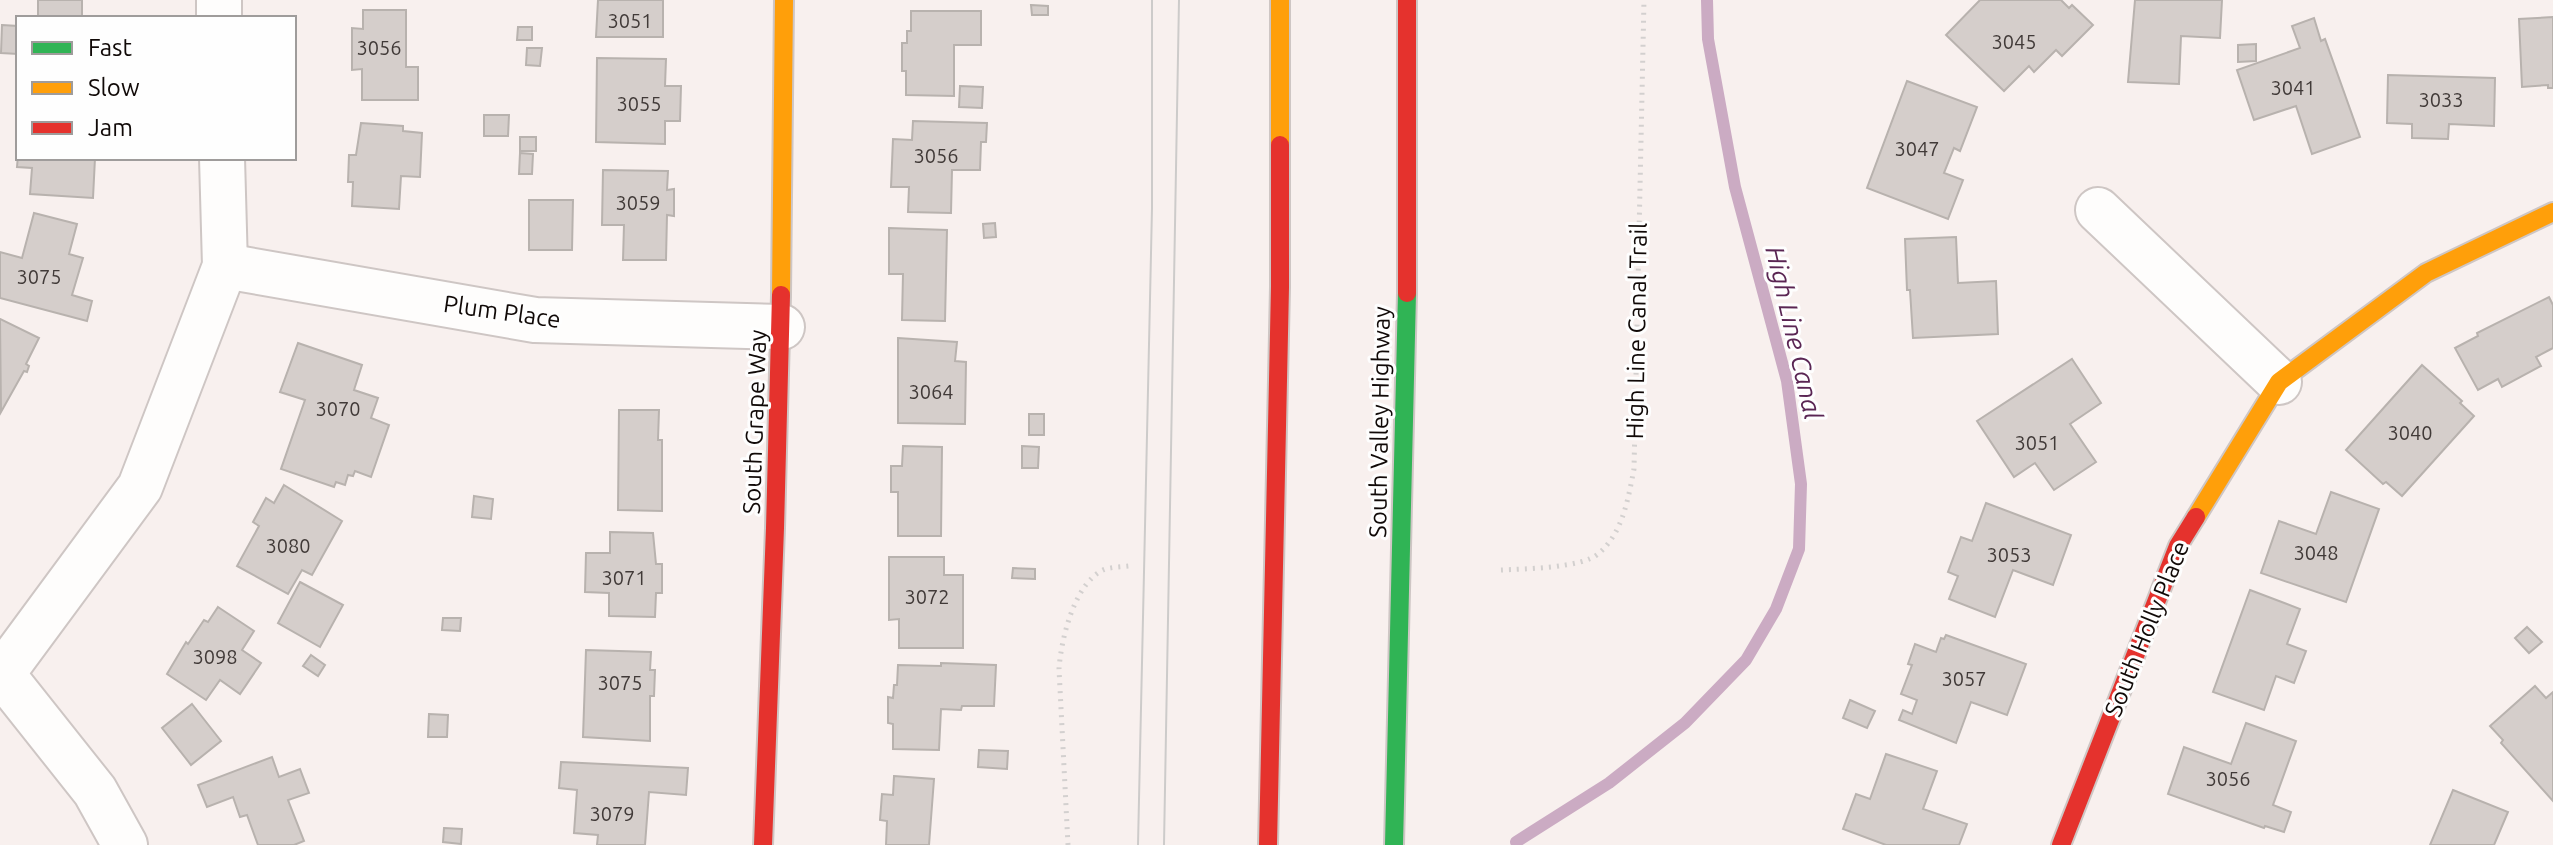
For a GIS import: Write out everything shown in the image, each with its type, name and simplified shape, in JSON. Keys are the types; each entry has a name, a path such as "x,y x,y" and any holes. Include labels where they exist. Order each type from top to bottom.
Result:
{"main road":[{"name":"South Grape Way","path":"763,845 782,327 784,0"},
{"path":"1268,845 1279,303 1280,0"},
{"name":"South Valley Highway","path":"1394,845 1407,343 1407,0"},
{"name":"South Holly Place","path":"2061,845 2178,546 2279,382 2426,273 2553,212"}],"street":[{"path":"125,845 95,791 1,675 140,487 225,266 222,160"},
{"path":"2098,210 2279,382"},
{"name":"Plum Place","path":"225,266 535,320 782,327"}],"path":[{"name":"High Line Canal Trail","path":"1501,570 1550,567 1596,556 1616,533 1626,505 1634,469 1644,0"},
{"path":"1068,845 1059,669 1061,643 1084,588 1103,570 1129,566"}],"building":[{"path":"38,0 82,0 82,16 38,16"},
{"path":"598,0 663,0 663,37 596,37"},
{"path":"1980,0 2061,0 2069,8 2072,5 2093,25 2062,56 2056,50 2034,72 2029,66 2004,91 1946,35"},
{"path":"2135,0 2222,0 2220,38 2181,36 2179,84 2128,82"},
{"path":"1031,5 1048,6 1048,15 1032,15"},
{"path":"363,10 406,10 406,67 418,67 418,100 362,100 362,69 352,70 352,28 363,29"},
{"path":"911,11 981,11 981,45 954,45 954,96 906,95 902,43 907,43 907,31 911,31"},
{"path":"2553,17 2553,88 2548,88 2548,85 2522,87 2519,19"},
{"path":"2314,18 2321,41 2325,39 2360,137 2312,154 2296,106 2254,120 2237,70 2300,48 2292,26"},
{"path":"2,25 16,26 16,54 1,53"},
{"path":"518,27 532,27 532,40 517,40"},
{"path":"2256,44 2256,61 2238,62 2238,45"},
{"path":"527,48 542,48 540,66 526,65"},
{"path":"597,58 666,59 665,86 681,86 680,121 665,121 665,144 596,142"},
{"path":"2388,75 2495,78 2494,126 2449,124 2448,139 2412,138 2412,124 2387,123"},
{"path":"1907,81 1977,107 1960,151 1954,148 1944,173 1963,180 1948,219 1867,188"},
{"path":"960,86 983,87 982,108 959,107"},
{"path":"484,115 509,115 508,136 484,136"},
{"path":"913,121 987,123 986,142 981,142 980,170 952,170 951,213 908,212 909,187 891,187 893,139 912,140"},
{"path":"361,123 403,126 403,131 422,133 420,177 401,176 399,209 352,206 353,182 348,182 349,155 356,155"},
{"path":"520,137 536,137 536,151 520,151"},
{"path":"520,153 533,154 532,174 519,174"},
{"path":"18,160 95,160 93,198 30,194 32,168 17,167"},
{"path":"603,170 668,171 667,190 674,189 674,216 667,215 666,260 623,260 624,225 602,225"},
{"path":"529,200 573,200 572,250 529,250"},
{"path":"34,213 77,224 69,254 83,258 72,295 92,301 87,321 0,298 0,252 22,258"},
{"path":"995,223 996,237 984,238 983,224"},
{"path":"889,228 947,230 945,321 902,320 903,274 889,274"},
{"path":"1956,237 1958,283 1996,281 1998,334 1913,338 1905,239"},
{"path":"2549,297 2553,305 2553,348 2536,357 2541,366 2502,387 2498,379 2478,390 2455,348 2478,336 2477,333"},
{"path":"0,319 39,338 26,364 29,366 27,372 24,371 1,412"},
{"path":"898,338 957,342 955,361 966,362 965,424 898,423"},
{"path":"298,343 362,365 354,390 378,398 371,418 389,425 371,477 355,471 353,476 348,475 345,485 336,482 334,487 281,469 305,400 280,392"},
{"path":"2072,359 2101,403 2070,424 2096,462 2054,490 2035,463 2014,477 1977,421"},
{"path":"2422,365 2474,416 2402,496 2386,482 2383,484 2346,450"},
{"path":"619,410 659,410 662,511 618,510"},
{"path":"1029,414 1044,414 1044,435 1029,435"},
{"path":"903,446 942,447 941,536 898,536 898,492 891,492 891,466 902,466"},
{"path":"1022,446 1039,447 1038,468 1022,468"},
{"path":"284,485 342,521 312,575 302,570 288,594 237,566 259,526 253,522 266,498 274,503"},
{"path":"2331,492 2379,509 2346,602 2261,573 2279,521 2316,534"},
{"path":"474,496 493,499 491,519 472,517"},
{"path":"1986,503 2071,535 2053,585 2013,570 1995,617 1949,599 1958,576 1948,572 1961,537 1972,541"},
{"path":"610,532 653,533 656,564 662,564 662,593 656,593 655,617 609,616 609,593 585,592 586,553 610,553"},
{"path":"889,557 944,557 944,575 963,575 963,648 899,648 899,619 889,620"},
{"path":"1013,568 1035,569 1035,579 1012,578"},
{"path":"300,582 343,605 320,647 278,623"},
{"path":"2250,590 2300,609 2287,644 2306,651 2294,683 2276,676 2264,710 2213,692"},
{"path":"218,607 254,631 242,650 261,663 240,694 220,680 206,700 167,674 186,642 188,644 204,620 208,622"},
{"path":"443,618 461,618 460,631 442,630"},
{"path":"2527,627 2542,642 2529,653 2515,638"},
{"path":"1946,635 2026,664 2007,715 1971,702 1956,743 1899,720 1903,710 1912,714 1917,700 1901,694 1912,665 1908,664 1915,644 1936,652 1941,638 1944,639"},
{"path":"586,650 651,652 650,670 655,670 654,696 650,696 650,741 583,737"},
{"path":"311,655 325,665 318,676 303,666"},
{"path":"941,663 996,665 994,706 941,709 939,750 893,749 893,724 888,723 888,697 893,698 898,665 941,666"},
{"path":"2535,686 2546,698 2553,692 2553,801 2501,743 2503,740 2490,726"},
{"path":"1850,700 1875,711 1867,728 1843,718"},
{"path":"192,704 221,741 191,765 162,728"},
{"path":"429,714 448,715 447,737 428,737"},
{"path":"2246,723 2296,741 2273,805 2291,812 2284,832 2264,828 2168,794 2184,747 2231,764"},
{"path":"979,750 1008,751 1007,769 978,767"},
{"path":"1886,754 1937,771 1923,809 1967,824 1959,845 1886,845 1843,829 1856,794 1870,799"},
{"path":"272,757 279,777 300,769 309,793 288,800 304,841 294,845 258,845 247,815 240,817 233,797 207,807 198,785"},
{"path":"561,762 688,768 686,795 649,792 645,845 597,845 598,835 574,833 577,790 559,788"},
{"path":"894,776 934,779 929,845 886,845 887,821 880,820 882,794 893,795"},
{"path":"2453,790 2508,812 2494,845 2430,845"},
{"path":"444,828 462,829 461,844 443,842"}],"waterway":[{"name":"High Line Canal","path":"1516,842 1609,783 1685,723 1746,660 1776,609 1799,549 1801,484 1787,381 1735,187 1708,39 1707,0"}],"tram line":[{"path":"1138,845 1152,208 1152,0"},
{"path":"1164,845 1179,0"}],"traffic: fast":[{"path":"1394,845 1407,293"}],"traffic: slow":[{"path":"781,295 784,0"},
{"path":"1280,0 1280,145"},
{"path":"2196,517 2279,382 2426,273 2553,212"}],"traffic: jam":[{"path":"1407,0 1407,293"},
{"path":"1268,845 1280,287 1280,145"},
{"path":"763,845 781,295"},
{"path":"2061,845 2178,546 2196,517"}]}
